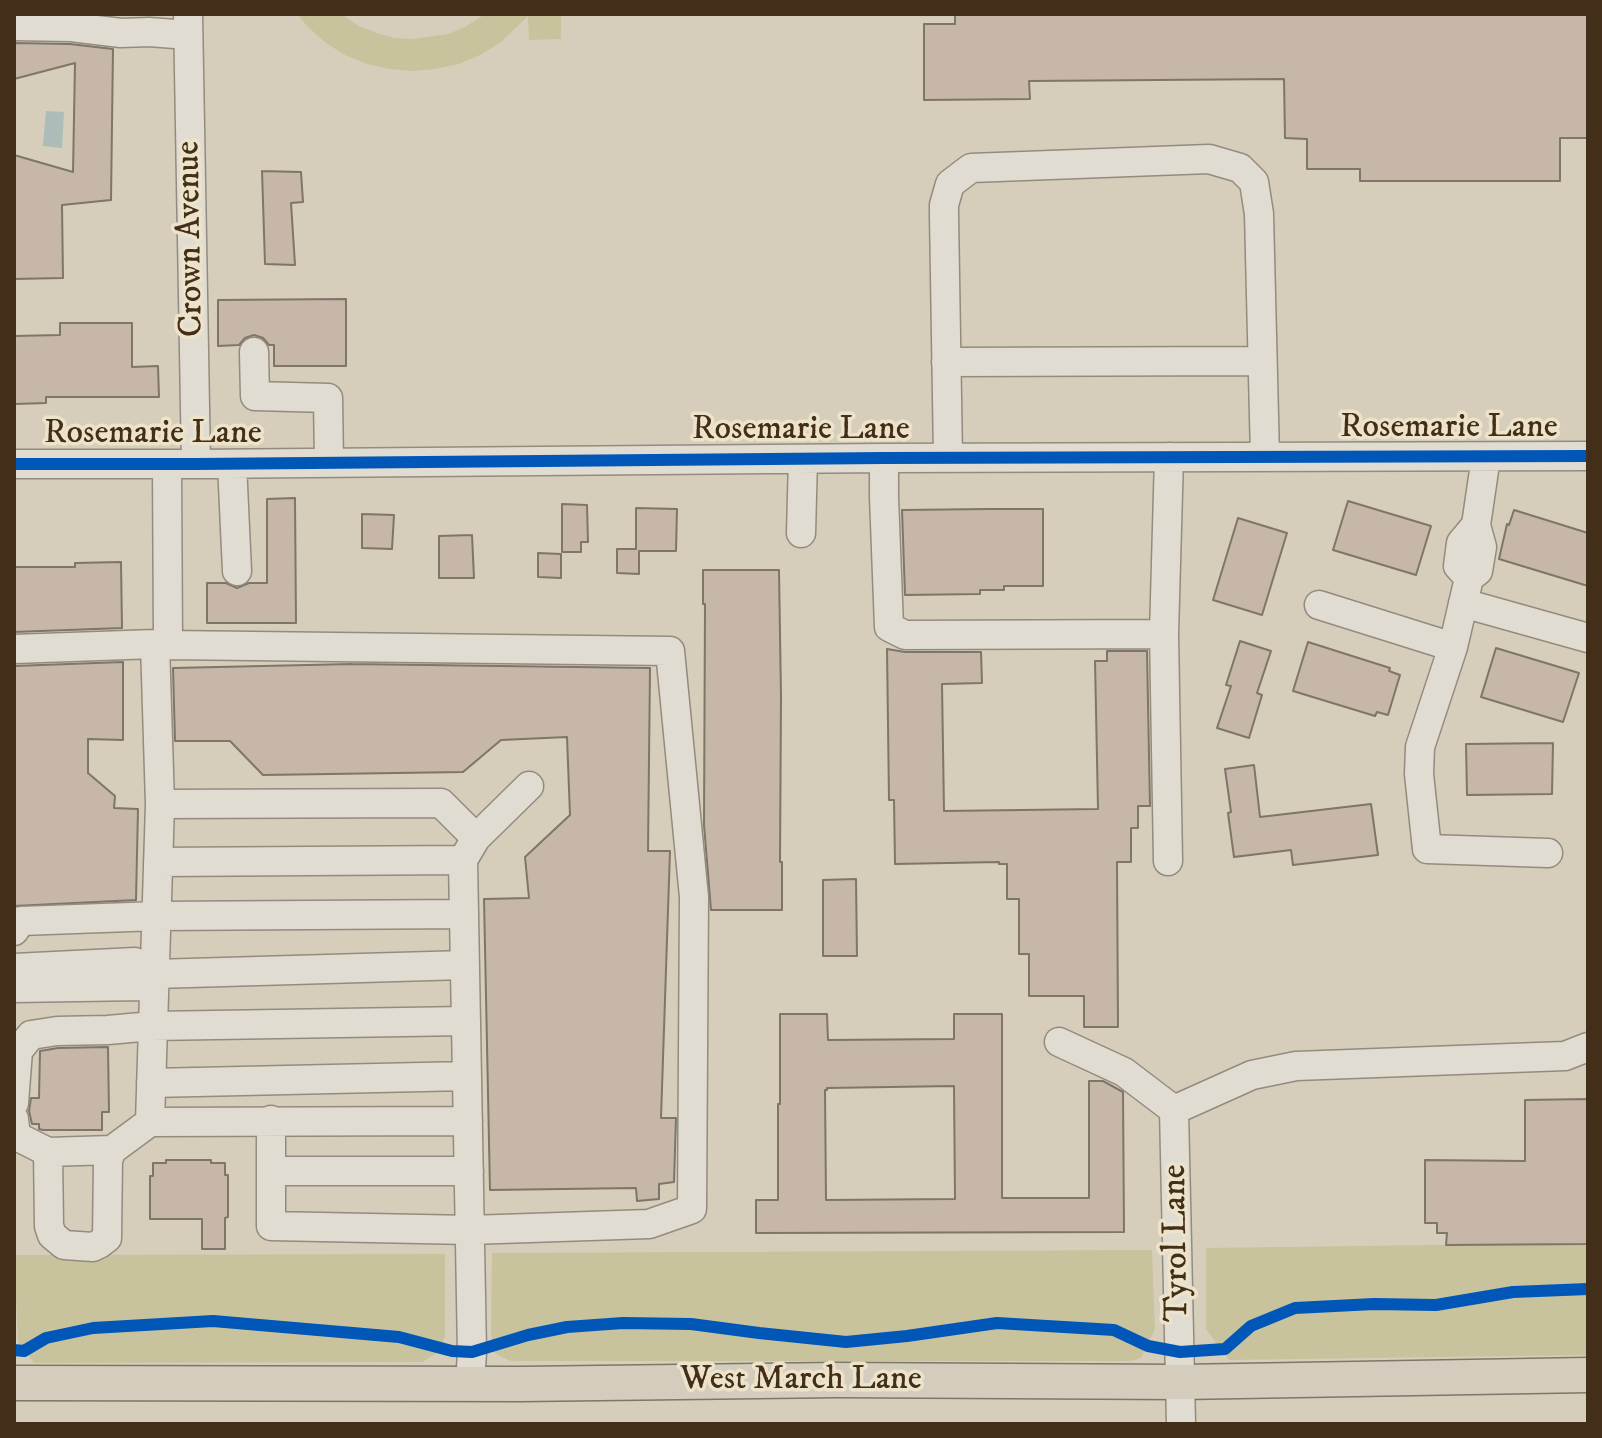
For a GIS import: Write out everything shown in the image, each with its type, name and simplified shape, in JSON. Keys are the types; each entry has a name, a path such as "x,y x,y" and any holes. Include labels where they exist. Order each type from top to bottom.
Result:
{"main road":[{"name":"West March Lane","path":"14,1383 1181,1382 1588,1375"}],"street":[{"path":"14,26 71,27 121,33 149,32 188,24"},
{"name":"Crown Avenue","path":"188,24 196,464"},
{"path":"948,458 944,205 950,184 971,168 1209,159 1240,168 1254,182 1259,214 1265,457"},
{"path":"254,352 255,396 328,398 329,463"},
{"path":"946,362 1262,361"},
{"name":"Rosemarie Lane","path":"14,464 1588,456"},
{"path":"1168,861 1164,634 1169,457"},
{"path":"1486,457 1476,525 1482,547 1478,571 1466,590 1453,647 1420,747 1419,774 1427,849 1548,853"},
{"path":"884,458 889,627 905,635 1164,634"},
{"path":"801,533 803,459"},
{"path":"150,1122 167,464"},
{"path":"232,464 237,571"},
{"path":"1466,590 1588,638"},
{"path":"1319,605 1453,647"},
{"path":"14,649 162,645 670,651 694,897 692,1209 649,1224 470,1230 271,1226 271,1120"},
{"path":"158,862 470,849 529,786"},
{"path":"160,804 441,803 470,849 464,914 472,1352 470,1384"},
{"path":"14,931 21,921 157,916 464,914"},
{"path":"14,968 135,962 155,974 465,965"},
{"path":"14,988 142,986 155,974"},
{"path":"14,1103 18,1051 31,1035 152,1026 466,1021"},
{"path":"1059,1042 1124,1072 1174,1110 1252,1075 1296,1066 1565,1056 1588,1047"},
{"path":"151,1083 467,1076"},
{"name":"Tyrol Lane","path":"1174,1110 1181,1424"},
{"path":"14,1119 16,1136 48,1152 112,1150"},
{"path":"48,1152 49,1226 52,1235 64,1245 93,1247 107,1238 108,1160 112,1150 150,1122 468,1121"},
{"path":"271,1171 469,1171"}],"shaded area":[{"path":"297,14 341,14 377,33 412,39 448,34 485,14 561,14 561,39 529,40 528,16 500,43 459,64 413,71 389,69 345,55 326,43"},
{"path":"46,111 64,112 62,148 43,146"},
{"path":"1588,1243 1588,1355 1229,1360 1206,1329 1206,1248"},
{"path":"1152,1250 1155,1329 1141,1358 1129,1361 510,1361 495,1353 491,1333 492,1253"},
{"path":"445,1254 445,1337 437,1353 422,1362 34,1363 18,1342 14,1255"}],"building":[{"path":"955,14 1588,14 1588,138 1560,138 1560,181 1360,181 1360,169 1307,169 1307,139 1285,138 1284,79 1029,81 1030,99 924,100 924,24 955,24"},
{"path":"14,43 113,49 111,200 62,205 63,278 14,279 14,155 73,172 75,63 14,79"},
{"path":"262,171 301,172 303,202 291,203 295,265 265,264"},
{"path":"346,299 346,366 274,366 274,345 254,335 245,338 239,345 218,346 218,300"},
{"path":"60,323 132,323 132,367 158,366 159,397 46,397 46,403 15,404 14,336 60,335"},
{"path":"295,498 296,623 207,623 207,583 226,583 237,588 249,583 267,583 267,499"},
{"path":"1348,501 1431,526 1416,575 1333,550"},
{"path":"562,504 587,505 588,542 581,542 581,552 562,552"},
{"path":"636,508 677,509 676,551 639,551 639,574 617,573 617,549 636,549"},
{"path":"1043,509 1043,586 1004,586 1004,590 980,590 980,594 905,595 902,510"},
{"path":"1514,510 1588,533 1588,586 1499,559 1507,524"},
{"path":"362,514 394,515 392,549 362,548"},
{"path":"1238,518 1287,533 1262,615 1213,600"},
{"path":"472,535 474,578 439,578 439,536"},
{"path":"538,553 561,554 561,578 538,577"},
{"path":"121,562 122,628 14,632 14,567 75,567 75,563"},
{"path":"703,570 779,570 782,910 711,910 704,825"},
{"path":"1240,641 1271,651 1257,693 1262,695 1249,738 1217,728 1231,686 1226,685"},
{"path":"1308,642 1390,668 1389,671 1400,675 1388,715 1377,712 1375,716 1293,691"},
{"path":"1496,648 1579,673 1563,722 1481,697"},
{"path":"887,649 905,652 981,652 982,683 942,684 944,811 1098,809 1095,661 1107,661 1107,651 1147,651 1150,806 1138,806 1138,828 1131,828 1131,862 1117,862 1118,1027 1084,1027 1084,996 1029,996 1029,954 1019,954 1019,899 1007,899 1007,864 895,864 894,800 889,800"},
{"path":"123,662 123,740 88,739 88,773 115,796 114,808 138,809 136,900 14,906 14,666"},
{"path":"352,664 650,668 648,851 670,851 661,1118 676,1118 674,1182 659,1184 659,1199 637,1201 636,1188 490,1190 484,899 529,898 525,857 570,815 567,737 501,740 463,772 263,775 230,741 175,741 173,668"},
{"path":"1553,743 1552,794 1467,795 1466,744"},
{"path":"1254,765 1260,817 1371,804 1378,855 1293,865 1291,850 1234,857 1225,769"},
{"path":"856,879 857,956 823,956 823,880"},
{"path":"780,1014 827,1014 828,1040 954,1039 954,1014 1002,1014 1002,1198 1089,1198 1089,1081 1103,1081 1123,1092 1124,1232 756,1233 756,1200 778,1200","holes":["954,1086 955,1199 826,1200 825,1090"]},
{"path":"108,1047 109,1112 102,1112 102,1130 43,1130 39,1129 39,1124 32,1124 29,1111 31,1098 39,1098 40,1051"},
{"path":"1588,1099 1588,1244 1446,1245 1447,1233 1437,1233 1437,1223 1425,1223 1425,1160 1525,1161 1525,1100"},
{"path":"166,1160 225,1163 228,1217 225,1218 225,1249 202,1249 202,1219 150,1219 153,1163 166,1163"}],"cycle path":[{"path":"14,464 1588,456"},
{"path":"14,1350 24,1351 46,1338 93,1328 213,1321 399,1337 452,1351 472,1352 567,1327 623,1323 691,1324 846,1342 997,1323 1114,1330 1148,1346 1180,1352 1225,1349 1251,1326 1295,1308 1436,1305 1513,1292 1588,1289"}]}
